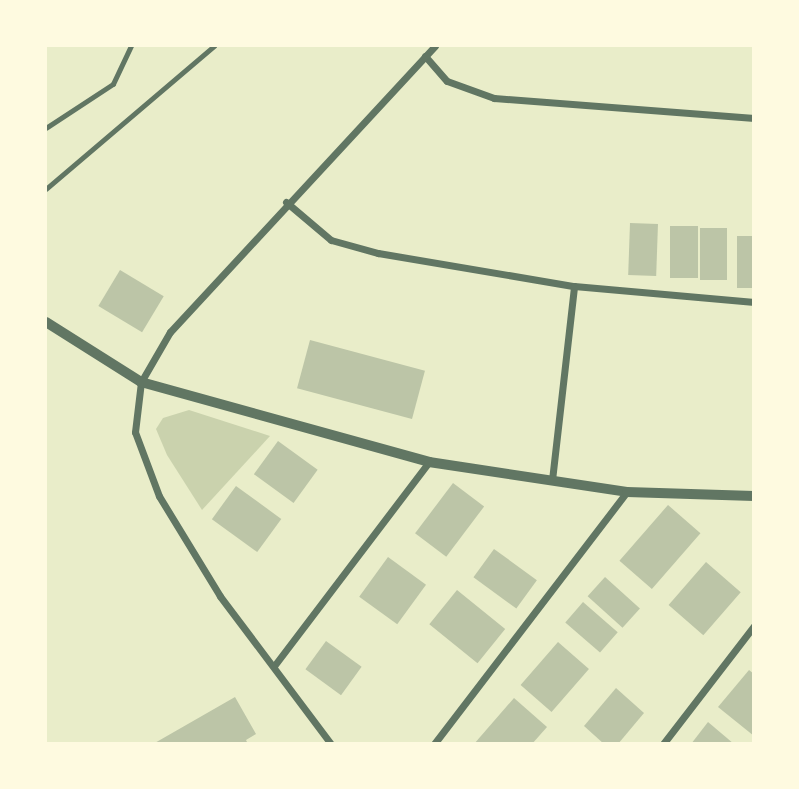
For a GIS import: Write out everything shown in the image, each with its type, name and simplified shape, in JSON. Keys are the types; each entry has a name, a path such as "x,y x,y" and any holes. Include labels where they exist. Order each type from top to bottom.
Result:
{"street":[{"path":"331,744 220,596 143,465 135,432 141,383 170,332 286,202 435,46"},
{"path":"425,56 447,81 494,98 754,118"},
{"path":"286,202 331,240 378,253 574,286 754,302"},
{"path":"552,480 574,286"},
{"path":"46,322 141,383 429,462 627,492 754,496"},
{"path":"275,666 429,462"},
{"path":"434,744 627,492"},
{"path":"663,744 754,626"}],"lane":[{"path":"46,128 113,84 131,46"},
{"path":"46,189 214,46"}],"green space":[{"path":"189,410 270,436 202,510 167,455 156,429 163,418"}],"building":[{"path":"630,223 658,224 656,276 628,275"},
{"path":"670,226 698,226 698,278 670,278"},
{"path":"700,228 727,228 727,280 700,280"},
{"path":"737,236 754,236 754,288 737,288"},
{"path":"120,270 164,296 142,332 98,306"},
{"path":"310,340 425,371 412,419 297,388"},
{"path":"278,441 318,470 294,503 254,474"},
{"path":"453,483 484,506 446,557 415,533"},
{"path":"236,486 281,519 257,552 212,519"},
{"path":"668,505 700,533 652,589 619,561"},
{"path":"494,549 537,580 516,608 473,577"},
{"path":"388,557 426,585 397,624 359,597"},
{"path":"706,562 741,592 703,635 669,605"},
{"path":"605,577 640,608 623,628 588,596"},
{"path":"457,590 505,629 477,663 429,624"},
{"path":"583,602 618,632 600,653 565,622"},
{"path":"326,641 362,667 341,695 305,669"},
{"path":"558,642 589,669 552,712 521,685"},
{"path":"749,670 754,674 754,736 718,707"},
{"path":"616,688 644,713 618,744 604,744 584,726"},
{"path":"235,697 256,734 246,740 248,744 153,744"},
{"path":"514,698 547,727 532,744 474,744"},
{"path":"708,722 734,744 691,744"}]}
